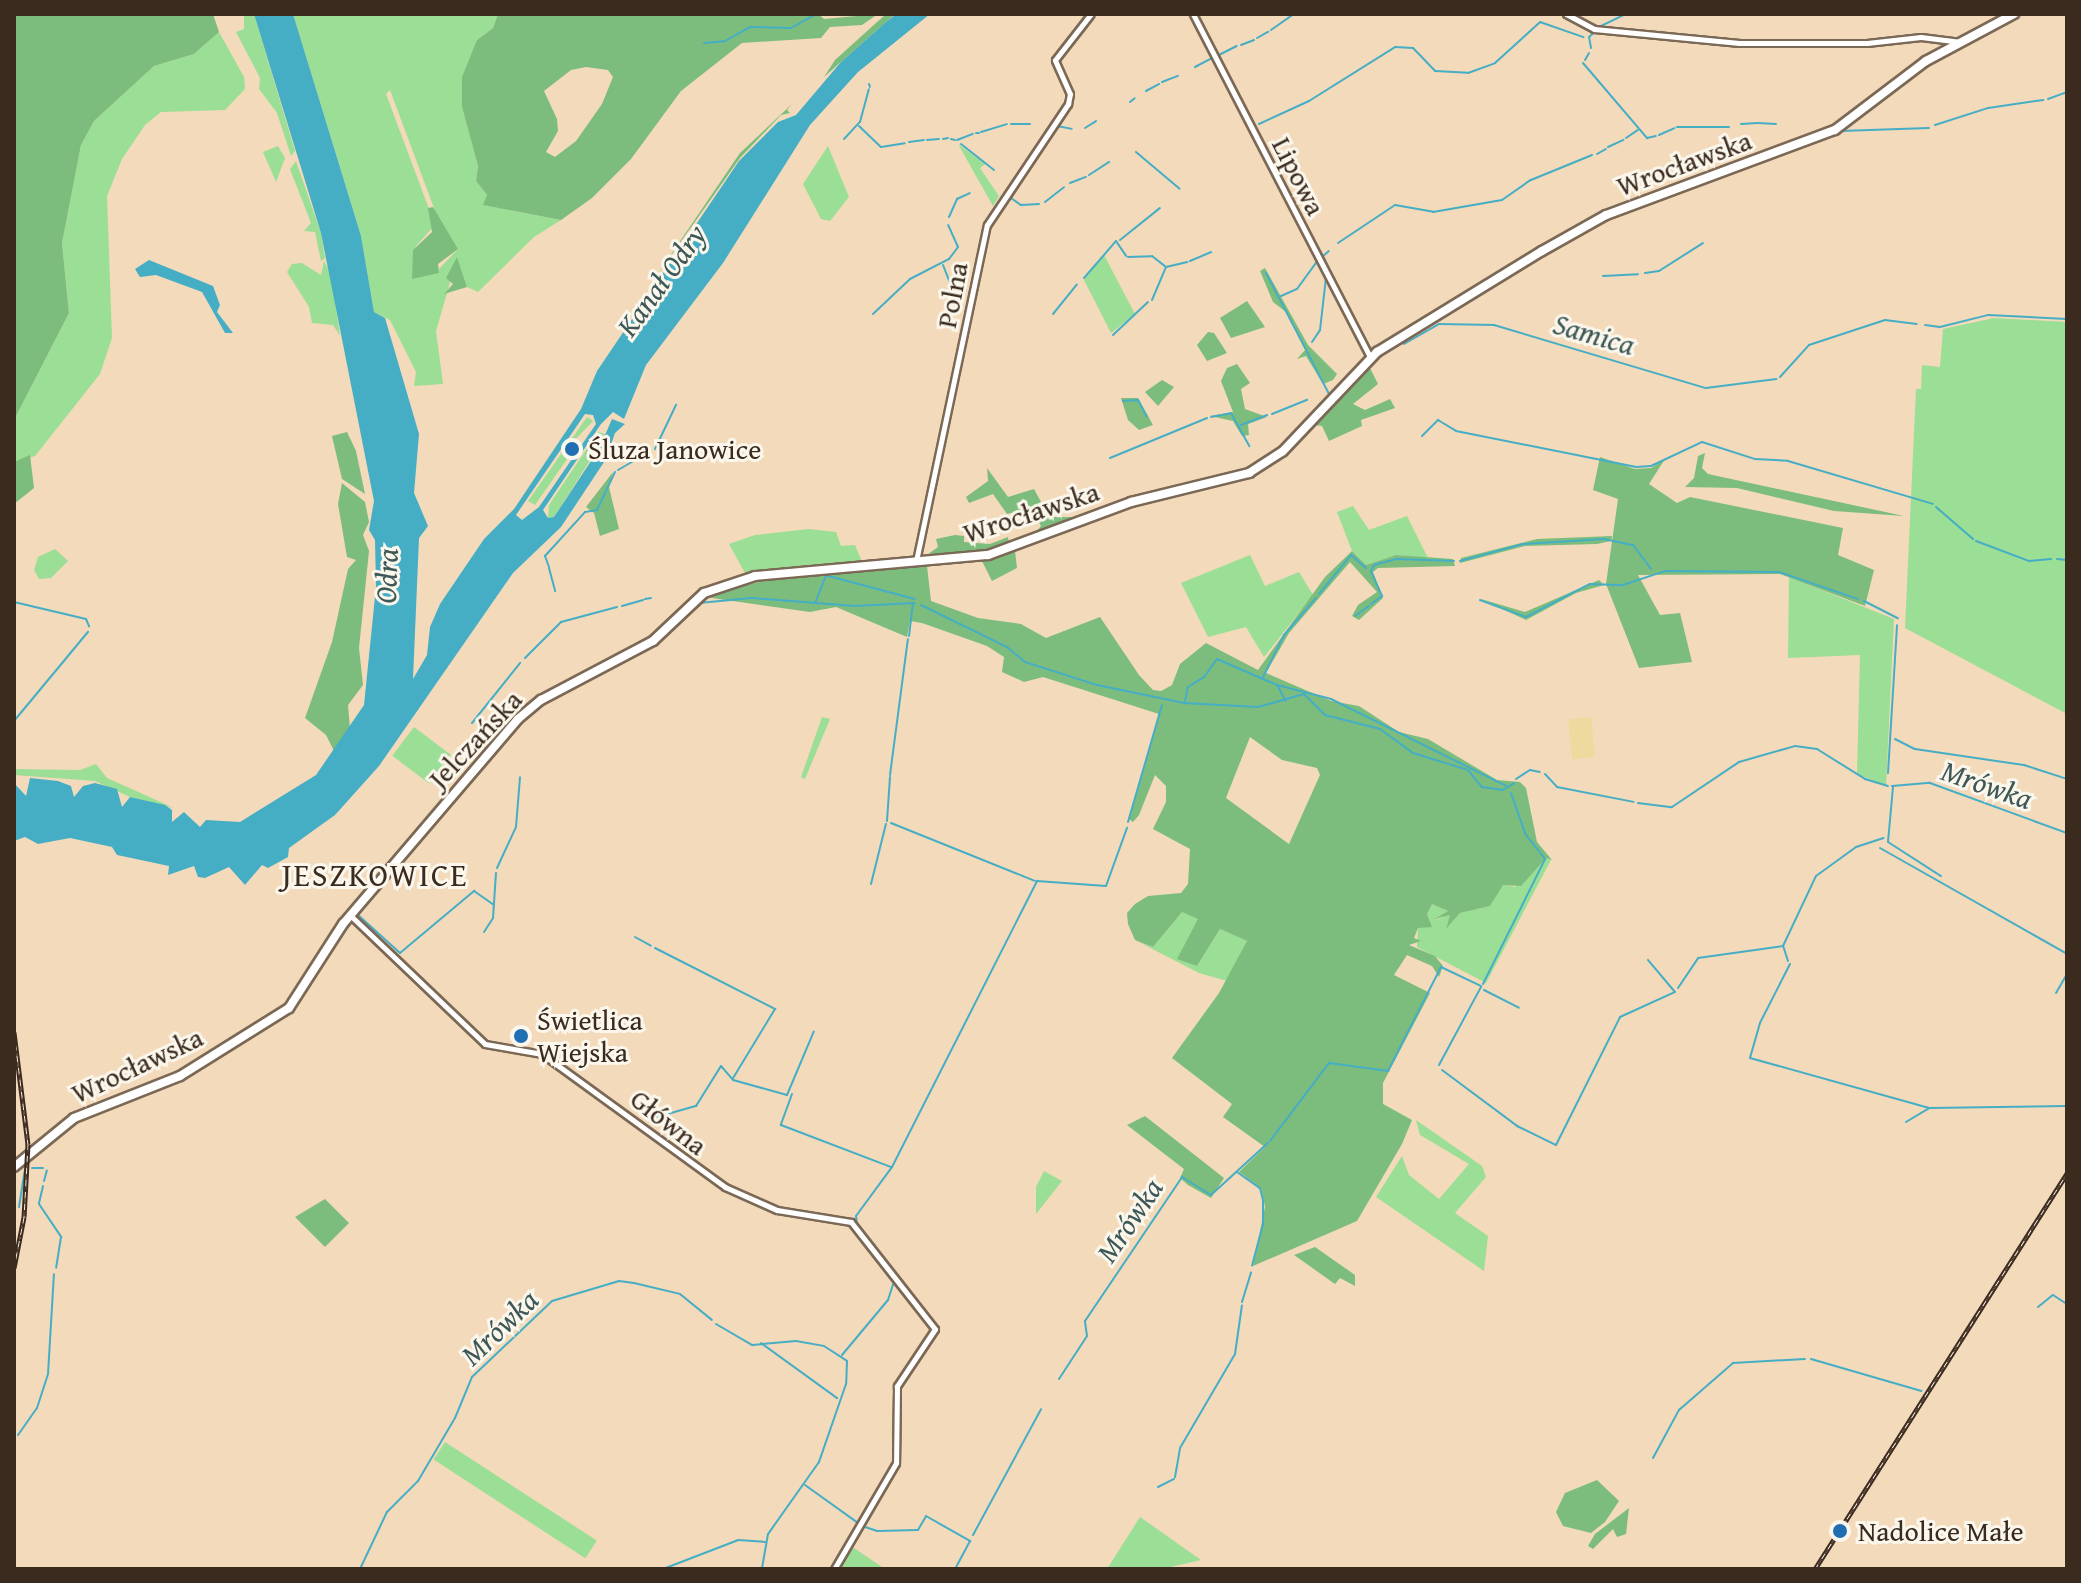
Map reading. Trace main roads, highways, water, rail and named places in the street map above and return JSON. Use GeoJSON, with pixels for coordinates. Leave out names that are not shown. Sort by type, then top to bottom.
{"type":"FeatureCollection","features":[{"type":"Feature","properties":{"kind":"main road","name":"Wrocławska"},"geometry":{"type":"LineString","coordinates":[[716,586],[755,576],[988,555],[1131,502],[1239,477],[1283,451],[1370,357],[1597,219],[1835,130],[1888,86],[1949,48],[2014,14]]}},
{"type":"Feature","properties":{"kind":"main road","name":"Jelczańska"},"geometry":{"type":"LineString","coordinates":[[314,974],[350,915],[529,708],[653,641],[716,586]]}},
{"type":"Feature","properties":{"kind":"main road","name":"Wrocławska"},"geometry":{"type":"LineString","coordinates":[[14,1167],[74,1118],[180,1076],[279,1016],[314,974]]}},
{"type":"Feature","properties":{"kind":"water"},"geometry":{"type":"Polygon","coordinates":[[[254,14],[293,14],[361,236],[374,312],[385,318],[419,434],[414,493],[428,526],[419,538],[413,679],[427,655],[430,627],[440,604],[484,539],[514,509],[581,409],[597,371],[739,161],[778,122],[796,115],[841,62],[896,14],[930,14],[858,72],[810,125],[723,263],[646,365],[624,419],[613,412],[601,424],[543,510],[548,518],[554,517],[599,449],[612,419],[625,424],[615,433],[606,459],[561,527],[513,573],[379,766],[335,815],[289,848],[288,857],[268,868],[262,865],[245,885],[229,867],[205,878],[198,877],[194,866],[168,875],[169,866],[117,855],[112,847],[70,838],[38,844],[25,837],[14,841],[14,783],[26,796],[30,778],[58,781],[71,786],[74,797],[83,786],[95,783],[117,789],[122,807],[130,797],[165,805],[172,810],[172,822],[184,812],[200,827],[206,820],[240,822],[316,775],[364,705],[376,587],[375,540],[369,530],[374,501],[321,233],[254,14]],[[585,414],[516,515],[522,520],[539,507],[596,424],[593,415],[585,414]]]}},
{"type":"Feature","properties":{"kind":"water"},"geometry":{"type":"Polygon","coordinates":[[[149,260],[213,286],[220,305],[217,312],[233,333],[225,333],[202,292],[156,275],[140,277],[135,269],[149,260]]]}},
{"type":"Feature","properties":{"kind":"waterway"},"geometry":{"type":"LineString","coordinates":[[704,43],[725,41],[750,27],[791,28],[816,14]]}},
{"type":"Feature","properties":{"kind":"waterway"},"geometry":{"type":"LineString","coordinates":[[1271,30],[1294,14]]}},
{"type":"Feature","properties":{"kind":"waterway"},"geometry":{"type":"LineString","coordinates":[[1599,27],[1626,14]]}},
{"type":"Feature","properties":{"kind":"waterway"},"geometry":{"type":"LineString","coordinates":[[1259,124],[1309,101],[1395,47],[1413,48],[1435,71],[1468,73],[1495,63],[1540,22],[1583,37]]}},
{"type":"Feature","properties":{"kind":"waterway"},"geometry":{"type":"LineString","coordinates":[[1257,38],[1268,32]]}},
{"type":"Feature","properties":{"kind":"waterway"},"geometry":{"type":"LineString","coordinates":[[1591,48],[1589,37],[1595,32]]}},
{"type":"Feature","properties":{"kind":"waterway"},"geometry":{"type":"LineString","coordinates":[[1241,45],[1254,40]]}},
{"type":"Feature","properties":{"kind":"waterway"},"geometry":{"type":"LineString","coordinates":[[1217,56],[1237,46]]}},
{"type":"Feature","properties":{"kind":"waterway"},"geometry":{"type":"LineString","coordinates":[[1585,60],[1589,53]]}},
{"type":"Feature","properties":{"kind":"waterway"},"geometry":{"type":"LineString","coordinates":[[1195,67],[1212,58]]}},
{"type":"Feature","properties":{"kind":"waterway"},"geometry":{"type":"LineString","coordinates":[[1583,63],[1647,138],[1656,136]]}},
{"type":"Feature","properties":{"kind":"waterway"},"geometry":{"type":"LineString","coordinates":[[1162,82],[1178,76]]}},
{"type":"Feature","properties":{"kind":"waterway"},"geometry":{"type":"LineString","coordinates":[[1146,91],[1159,84]]}},
{"type":"Feature","properties":{"kind":"waterway"},"geometry":{"type":"LineString","coordinates":[[844,139],[860,122],[869,89]]}},
{"type":"Feature","properties":{"kind":"waterway"},"geometry":{"type":"LineString","coordinates":[[2048,99],[2067,92]]}},
{"type":"Feature","properties":{"kind":"waterway"},"geometry":{"type":"LineString","coordinates":[[1130,102],[1135,98]]}},
{"type":"Feature","properties":{"kind":"waterway"},"geometry":{"type":"LineString","coordinates":[[1935,125],[1988,108],[2043,100]]}},
{"type":"Feature","properties":{"kind":"waterway"},"geometry":{"type":"LineString","coordinates":[[1085,128],[1096,121]]}},
{"type":"Feature","properties":{"kind":"waterway"},"geometry":{"type":"LineString","coordinates":[[1741,124],[1757,123]]}},
{"type":"Feature","properties":{"kind":"waterway"},"geometry":{"type":"LineString","coordinates":[[1758,123],[1776,124]]}},
{"type":"Feature","properties":{"kind":"waterway"},"geometry":{"type":"LineString","coordinates":[[981,132],[1007,124]]}},
{"type":"Feature","properties":{"kind":"waterway"},"geometry":{"type":"LineString","coordinates":[[1011,124],[1030,124]]}},
{"type":"Feature","properties":{"kind":"waterway"},"geometry":{"type":"LineString","coordinates":[[859,126],[881,147],[905,143]]}},
{"type":"Feature","properties":{"kind":"waterway"},"geometry":{"type":"LineString","coordinates":[[1057,126],[1072,129]]}},
{"type":"Feature","properties":{"kind":"waterway"},"geometry":{"type":"LineString","coordinates":[[1677,127],[1729,127]]}},
{"type":"Feature","properties":{"kind":"waterway"},"geometry":{"type":"LineString","coordinates":[[1659,135],[1675,128]]}},
{"type":"Feature","properties":{"kind":"waterway"},"geometry":{"type":"LineString","coordinates":[[1840,131],[1929,128]]}},
{"type":"Feature","properties":{"kind":"waterway"},"geometry":{"type":"LineString","coordinates":[[1626,138],[1638,130]]}},
{"type":"Feature","properties":{"kind":"waterway"},"geometry":{"type":"LineString","coordinates":[[957,140],[973,134]]}},
{"type":"Feature","properties":{"kind":"waterway"},"geometry":{"type":"LineString","coordinates":[[943,139],[948,138]]}},
{"type":"Feature","properties":{"kind":"waterway"},"geometry":{"type":"LineString","coordinates":[[927,140],[939,139]]}},
{"type":"Feature","properties":{"kind":"waterway"},"geometry":{"type":"LineString","coordinates":[[951,139],[955,140]]}},
{"type":"Feature","properties":{"kind":"waterway"},"geometry":{"type":"LineString","coordinates":[[909,142],[924,140]]}},
{"type":"Feature","properties":{"kind":"waterway"},"geometry":{"type":"LineString","coordinates":[[1608,147],[1623,140]]}},
{"type":"Feature","properties":{"kind":"waterway"},"geometry":{"type":"LineString","coordinates":[[961,144],[994,170]]}},
{"type":"Feature","properties":{"kind":"waterway"},"geometry":{"type":"LineString","coordinates":[[1597,154],[1606,149]]}},
{"type":"Feature","properties":{"kind":"waterway"},"geometry":{"type":"LineString","coordinates":[[1136,152],[1180,189]]}},
{"type":"Feature","properties":{"kind":"waterway"},"geometry":{"type":"LineString","coordinates":[[1338,243],[1395,205],[1433,212],[1502,200],[1531,180],[1592,155]]}},
{"type":"Feature","properties":{"kind":"waterway"},"geometry":{"type":"LineString","coordinates":[[1089,175],[1109,162]]}},
{"type":"Feature","properties":{"kind":"waterway"},"geometry":{"type":"LineString","coordinates":[[1070,183],[1086,177]]}},
{"type":"Feature","properties":{"kind":"waterway"},"geometry":{"type":"LineString","coordinates":[[1045,202],[1064,187]]}},
{"type":"Feature","properties":{"kind":"waterway"},"geometry":{"type":"LineString","coordinates":[[949,217],[957,199],[970,193]]}},
{"type":"Feature","properties":{"kind":"waterway"},"geometry":{"type":"LineString","coordinates":[[1008,196],[1021,205],[1039,204]]}},
{"type":"Feature","properties":{"kind":"waterway"},"geometry":{"type":"LineString","coordinates":[[1120,240],[1160,208]]}},
{"type":"Feature","properties":{"kind":"waterway"},"geometry":{"type":"LineString","coordinates":[[873,314],[910,279],[949,259],[958,247],[948,225]]}},
{"type":"Feature","properties":{"kind":"waterway"},"geometry":{"type":"LineString","coordinates":[[1084,278],[1116,241],[1126,256]]}},
{"type":"Feature","properties":{"kind":"waterway"},"geometry":{"type":"LineString","coordinates":[[1645,273],[1659,271],[1703,243]]}},
{"type":"Feature","properties":{"kind":"waterway"},"geometry":{"type":"LineString","coordinates":[[1322,257],[1329,251]]}},
{"type":"Feature","properties":{"kind":"waterway"},"geometry":{"type":"LineString","coordinates":[[1190,261],[1211,252]]}},
{"type":"Feature","properties":{"kind":"waterway"},"geometry":{"type":"LineString","coordinates":[[1128,257],[1152,256],[1165,266]]}},
{"type":"Feature","properties":{"kind":"waterway"},"geometry":{"type":"LineString","coordinates":[[1281,296],[1297,289],[1318,260]]}},
{"type":"Feature","properties":{"kind":"waterway"},"geometry":{"type":"LineString","coordinates":[[1152,300],[1166,267],[1187,262]]}},
{"type":"Feature","properties":{"kind":"waterway"},"geometry":{"type":"LineString","coordinates":[[943,265],[958,303]]}},
{"type":"Feature","properties":{"kind":"waterway"},"geometry":{"type":"LineString","coordinates":[[1266,273],[1330,396]]}},
{"type":"Feature","properties":{"kind":"waterway"},"geometry":{"type":"LineString","coordinates":[[1603,276],[1638,274]]}},
{"type":"Feature","properties":{"kind":"waterway"},"geometry":{"type":"LineString","coordinates":[[1312,342],[1320,330],[1326,277]]}},
{"type":"Feature","properties":{"kind":"waterway"},"geometry":{"type":"LineString","coordinates":[[1053,314],[1077,284]]}},
{"type":"Feature","properties":{"kind":"waterway"},"geometry":{"type":"LineString","coordinates":[[1113,335],[1148,302]]}},
{"type":"Feature","properties":{"kind":"waterway","name":"Samica"},"geometry":{"type":"LineString","coordinates":[[1925,325],[1940,327],[1988,315],[2067,319]]}},
{"type":"Feature","properties":{"kind":"waterway","name":"Samica"},"geometry":{"type":"LineString","coordinates":[[1780,377],[1809,345],[1885,320],[1917,324]]}},
{"type":"Feature","properties":{"kind":"waterway","name":"Samica"},"geometry":{"type":"LineString","coordinates":[[1404,344],[1439,324],[1494,325],[1706,388],[1776,379]]}},
{"type":"Feature","properties":{"kind":"waterway"},"geometry":{"type":"LineString","coordinates":[[1123,401],[1138,400],[1147,417]]}},
{"type":"Feature","properties":{"kind":"waterway"},"geometry":{"type":"LineString","coordinates":[[1272,414],[1307,400]]}},
{"type":"Feature","properties":{"kind":"waterway"},"geometry":{"type":"LineString","coordinates":[[655,449],[676,405]]}},
{"type":"Feature","properties":{"kind":"waterway"},"geometry":{"type":"LineString","coordinates":[[1211,417],[1231,413],[1249,446]]}},
{"type":"Feature","properties":{"kind":"waterway"},"geometry":{"type":"LineString","coordinates":[[1241,425],[1267,415]]}},
{"type":"Feature","properties":{"kind":"waterway"},"geometry":{"type":"LineString","coordinates":[[1110,458],[1207,418]]}},
{"type":"Feature","properties":{"kind":"waterway"},"geometry":{"type":"LineString","coordinates":[[1422,436],[1438,420],[1456,431],[1636,467],[1651,466],[1702,442],[1755,459],[1788,461],[1933,504]]}},
{"type":"Feature","properties":{"kind":"waterway"},"geometry":{"type":"LineString","coordinates":[[618,470],[649,452]]}},
{"type":"Feature","properties":{"kind":"waterway"},"geometry":{"type":"LineString","coordinates":[[549,567],[545,556],[585,512],[597,510],[615,472]]}},
{"type":"Feature","properties":{"kind":"waterway"},"geometry":{"type":"LineString","coordinates":[[1936,507],[1973,539]]}},
{"type":"Feature","properties":{"kind":"waterway"},"geometry":{"type":"LineString","coordinates":[[1460,561],[1523,544],[1604,539],[1633,545],[1651,569]]}},
{"type":"Feature","properties":{"kind":"waterway"},"geometry":{"type":"LineString","coordinates":[[1976,541],[2029,561],[2051,559]]}},
{"type":"Feature","properties":{"kind":"waterway"},"geometry":{"type":"LineString","coordinates":[[1319,594],[1351,555],[1366,568]]}},
{"type":"Feature","properties":{"kind":"waterway"},"geometry":{"type":"LineString","coordinates":[[1371,604],[1382,596],[1371,571],[1374,565],[1396,559],[1454,561]]}},
{"type":"Feature","properties":{"kind":"waterway"},"geometry":{"type":"LineString","coordinates":[[2057,559],[2067,560]]}},
{"type":"Feature","properties":{"kind":"waterway"},"geometry":{"type":"LineString","coordinates":[[549,568],[555,591]]}},
{"type":"Feature","properties":{"kind":"waterway"},"geometry":{"type":"LineString","coordinates":[[1480,600],[1526,617],[1590,584],[1623,585],[1665,571],[1779,572],[1858,599]]}},
{"type":"Feature","properties":{"kind":"waterway"},"geometry":{"type":"LineString","coordinates":[[821,574],[915,599]]}},
{"type":"Feature","properties":{"kind":"waterway"},"geometry":{"type":"LineString","coordinates":[[815,603],[826,576]]}},
{"type":"Feature","properties":{"kind":"waterway"},"geometry":{"type":"LineString","coordinates":[[645,599],[651,598]]}},
{"type":"Feature","properties":{"kind":"waterway"},"geometry":{"type":"LineString","coordinates":[[699,603],[752,598],[855,606],[915,603]]}},
{"type":"Feature","properties":{"kind":"waterway"},"geometry":{"type":"LineString","coordinates":[[1262,679],[1284,635],[1316,598]]}},
{"type":"Feature","properties":{"kind":"waterway"},"geometry":{"type":"LineString","coordinates":[[622,606],[643,600]]}},
{"type":"Feature","properties":{"kind":"waterway"},"geometry":{"type":"LineString","coordinates":[[1864,601],[1898,618]]}},
{"type":"Feature","properties":{"kind":"waterway"},"geometry":{"type":"LineString","coordinates":[[14,602],[86,619],[89,626]]}},
{"type":"Feature","properties":{"kind":"waterway"},"geometry":{"type":"LineString","coordinates":[[909,636],[913,604]]}},
{"type":"Feature","properties":{"kind":"waterway"},"geometry":{"type":"LineString","coordinates":[[921,605],[1007,647],[1025,662],[1097,685],[1184,703],[1258,707],[1304,694],[1325,715],[1380,729],[1413,753],[1468,770],[1482,787],[1503,790],[1514,783]]}},
{"type":"Feature","properties":{"kind":"waterway"},"geometry":{"type":"LineString","coordinates":[[1355,616],[1369,606]]}},
{"type":"Feature","properties":{"kind":"waterway"},"geometry":{"type":"LineString","coordinates":[[525,658],[561,622],[617,607]]}},
{"type":"Feature","properties":{"kind":"waterway"},"geometry":{"type":"LineString","coordinates":[[655,644],[680,621]]}},
{"type":"Feature","properties":{"kind":"waterway"},"geometry":{"type":"LineString","coordinates":[[1888,773],[1897,625]]}},
{"type":"Feature","properties":{"kind":"waterway"},"geometry":{"type":"LineString","coordinates":[[14,721],[88,632]]}},
{"type":"Feature","properties":{"kind":"waterway"},"geometry":{"type":"LineString","coordinates":[[890,775],[908,639]]}},
{"type":"Feature","properties":{"kind":"waterway"},"geometry":{"type":"LineString","coordinates":[[1185,701],[1188,687],[1204,677],[1217,659],[1277,685],[1286,701]]}},
{"type":"Feature","properties":{"kind":"waterway"},"geometry":{"type":"LineString","coordinates":[[472,723],[520,663]]}},
{"type":"Feature","properties":{"kind":"waterway"},"geometry":{"type":"LineString","coordinates":[[1277,685],[1331,699],[1506,786]]}},
{"type":"Feature","properties":{"kind":"waterway"},"geometry":{"type":"LineString","coordinates":[[1128,822],[1162,705]]}},
{"type":"Feature","properties":{"kind":"waterway"},"geometry":{"type":"LineString","coordinates":[[506,740],[517,728]]}},
{"type":"Feature","properties":{"kind":"waterway"},"geometry":{"type":"LineString","coordinates":[[1895,739],[1915,749],[2024,765],[2067,779]]}},
{"type":"Feature","properties":{"kind":"waterway","name":"Mrówka"},"geometry":{"type":"LineString","coordinates":[[1638,803],[1672,807],[1739,762],[1795,746],[1817,749],[1865,779],[1888,786]]}},
{"type":"Feature","properties":{"kind":"waterway","name":"Mrówka"},"geometry":{"type":"LineString","coordinates":[[1516,779],[1530,770],[1540,772]]}},
{"type":"Feature","properties":{"kind":"waterway","name":"Mrówka"},"geometry":{"type":"LineString","coordinates":[[1545,774],[1557,787],[1634,802]]}},
{"type":"Feature","properties":{"kind":"waterway"},"geometry":{"type":"LineString","coordinates":[[497,868],[516,827],[520,777]]}},
{"type":"Feature","properties":{"kind":"waterway"},"geometry":{"type":"LineString","coordinates":[[887,821],[890,777]]}},
{"type":"Feature","properties":{"kind":"waterway","name":"Mrówka"},"geometry":{"type":"LineString","coordinates":[[1892,786],[1930,783],[2067,833]]}},
{"type":"Feature","properties":{"kind":"waterway"},"geometry":{"type":"LineString","coordinates":[[1893,787],[1888,842],[1941,876]]}},
{"type":"Feature","properties":{"kind":"waterway","name":"Mrówka"},"geometry":{"type":"LineString","coordinates":[[1483,984],[1545,859],[1525,833],[1511,793]]}},
{"type":"Feature","properties":{"kind":"waterway"},"geometry":{"type":"LineString","coordinates":[[891,823],[1035,881]]}},
{"type":"Feature","properties":{"kind":"waterway"},"geometry":{"type":"LineString","coordinates":[[871,884],[886,824]]}},
{"type":"Feature","properties":{"kind":"waterway"},"geometry":{"type":"LineString","coordinates":[[857,1223],[856,1216],[892,1167],[1037,881],[1106,886],[1127,828]]}},
{"type":"Feature","properties":{"kind":"waterway"},"geometry":{"type":"LineString","coordinates":[[1788,961],[1783,946],[1816,876],[1856,847],[1884,838]]}},
{"type":"Feature","properties":{"kind":"waterway"},"geometry":{"type":"LineString","coordinates":[[1880,848],[2067,954]]}},
{"type":"Feature","properties":{"kind":"waterway"},"geometry":{"type":"LineString","coordinates":[[484,932],[493,918],[496,873]]}},
{"type":"Feature","properties":{"kind":"waterway"},"geometry":{"type":"LineString","coordinates":[[357,914],[400,953],[474,891],[494,905]]}},
{"type":"Feature","properties":{"kind":"waterway"},"geometry":{"type":"LineString","coordinates":[[635,937],[651,946]]}},
{"type":"Feature","properties":{"kind":"waterway"},"geometry":{"type":"LineString","coordinates":[[1678,988],[1698,958],[1783,946]]}},
{"type":"Feature","properties":{"kind":"waterway"},"geometry":{"type":"LineString","coordinates":[[655,948],[775,1009],[733,1078]]}},
{"type":"Feature","properties":{"kind":"waterway"},"geometry":{"type":"LineString","coordinates":[[1442,1070],[1517,1126],[1556,1145],[1620,1017],[1675,992],[1648,960]]}},
{"type":"Feature","properties":{"kind":"waterway"},"geometry":{"type":"LineString","coordinates":[[1790,964],[1760,1023],[1750,1058],[1929,1108],[2067,1106]]}},
{"type":"Feature","properties":{"kind":"waterway","name":"Mrówka"},"geometry":{"type":"LineString","coordinates":[[1270,1141],[1329,1063],[1388,1071],[1441,967],[1481,986]]}},
{"type":"Feature","properties":{"kind":"waterway"},"geometry":{"type":"LineString","coordinates":[[2056,993],[2067,974]]}},
{"type":"Feature","properties":{"kind":"waterway"},"geometry":{"type":"LineString","coordinates":[[1439,1065],[1481,987]]}},
{"type":"Feature","properties":{"kind":"waterway"},"geometry":{"type":"LineString","coordinates":[[1484,990],[1519,1008]]}},
{"type":"Feature","properties":{"kind":"waterway"},"geometry":{"type":"LineString","coordinates":[[657,1117],[696,1106],[721,1066],[733,1080],[787,1095],[814,1031]]}},
{"type":"Feature","properties":{"kind":"waterway"},"geometry":{"type":"LineString","coordinates":[[792,1094],[781,1125],[891,1167]]}},
{"type":"Feature","properties":{"kind":"waterway"},"geometry":{"type":"LineString","coordinates":[[1906,1122],[1929,1108]]}},
{"type":"Feature","properties":{"kind":"waterway","name":"Mrówka"},"geometry":{"type":"LineString","coordinates":[[1059,1379],[1087,1336],[1085,1321],[1182,1177],[1211,1195],[1268,1143]]}},
{"type":"Feature","properties":{"kind":"waterway"},"geometry":{"type":"LineString","coordinates":[[32,1168],[43,1168]]}},
{"type":"Feature","properties":{"kind":"waterway"},"geometry":{"type":"LineString","coordinates":[[19,1207],[25,1169]]}},
{"type":"Feature","properties":{"kind":"waterway"},"geometry":{"type":"LineString","coordinates":[[44,1181],[47,1170]]}},
{"type":"Feature","properties":{"kind":"waterway"},"geometry":{"type":"LineString","coordinates":[[1237,1172],[1260,1188],[1263,1200],[1263,1224],[1252,1266]]}},
{"type":"Feature","properties":{"kind":"waterway"},"geometry":{"type":"LineString","coordinates":[[43,1186],[39,1204],[61,1237],[56,1268]]}},
{"type":"Feature","properties":{"kind":"waterway"},"geometry":{"type":"LineString","coordinates":[[842,1355],[888,1300],[894,1282],[860,1238]]}},
{"type":"Feature","properties":{"kind":"waterway"},"geometry":{"type":"LineString","coordinates":[[1242,1302],[1251,1272]]}},
{"type":"Feature","properties":{"kind":"waterway"},"geometry":{"type":"LineString","coordinates":[[18,1435],[37,1408],[48,1374],[54,1274]]}},
{"type":"Feature","properties":{"kind":"waterway","name":"Mrówka"},"geometry":{"type":"LineString","coordinates":[[360,1569],[387,1512],[418,1481],[455,1418],[472,1377],[552,1301],[619,1281],[680,1294],[712,1320]]}},
{"type":"Feature","properties":{"kind":"waterway"},"geometry":{"type":"LineString","coordinates":[[2038,1307],[2053,1295],[2067,1304]]}},
{"type":"Feature","properties":{"kind":"waterway"},"geometry":{"type":"LineString","coordinates":[[1175,1477],[1180,1448],[1235,1354],[1242,1305]]}},
{"type":"Feature","properties":{"kind":"waterway","name":"Mrówka"},"geometry":{"type":"LineString","coordinates":[[716,1324],[752,1345],[796,1341],[824,1346],[847,1361],[846,1384],[819,1462],[768,1534],[762,1569]]}},
{"type":"Feature","properties":{"kind":"waterway"},"geometry":{"type":"LineString","coordinates":[[761,1343],[837,1398]]}},
{"type":"Feature","properties":{"kind":"waterway"},"geometry":{"type":"LineString","coordinates":[[1653,1458],[1679,1410],[1733,1363],[1805,1359]]}},
{"type":"Feature","properties":{"kind":"waterway"},"geometry":{"type":"LineString","coordinates":[[1811,1359],[1921,1391]]}},
{"type":"Feature","properties":{"kind":"waterway","name":"Mrówka"},"geometry":{"type":"LineString","coordinates":[[973,1535],[1041,1409]]}},
{"type":"Feature","properties":{"kind":"waterway"},"geometry":{"type":"LineString","coordinates":[[1158,1487],[1174,1479]]}},
{"type":"Feature","properties":{"kind":"waterway","name":"Mrówka"},"geometry":{"type":"LineString","coordinates":[[805,1485],[858,1523]]}},
{"type":"Feature","properties":{"kind":"waterway","name":"Mrówka"},"geometry":{"type":"LineString","coordinates":[[865,1527],[877,1531],[918,1530],[926,1516],[970,1541],[955,1569]]}},
{"type":"Feature","properties":{"kind":"waterway"},"geometry":{"type":"LineString","coordinates":[[663,1569],[738,1540],[765,1542]]}},
{"type":"Feature","properties":{"kind":"railway"},"geometry":{"type":"LineString","coordinates":[[14,1032],[28,1144],[24,1217],[14,1268]]}},
{"type":"Feature","properties":{"kind":"railway"},"geometry":{"type":"LineString","coordinates":[[1815,1569],[2067,1174]]}},
{"type":"Feature","properties":{"kind":"place","name":"Śluza Janowice"},"geometry":{"type":"Point","coordinates":[572,449]}},
{"type":"Feature","properties":{"kind":"place","name":"Świetlica Wiejska"},"geometry":{"type":"Point","coordinates":[521,1036]}},
{"type":"Feature","properties":{"kind":"place","name":"Nadolice Małe"},"geometry":{"type":"Point","coordinates":[1840,1531]}},
{"type":"Feature","properties":{"kind":"district","name":"JESZKOWICE"},"geometry":{"type":"Point","coordinates":[375,875]}},
{"type":"Feature","properties":{"kind":"water label","name":"Kanał Odry"},"geometry":{"type":"Point","coordinates":[661,280]}},
{"type":"Feature","properties":{"kind":"water label","name":"Odra"},"geometry":{"type":"Point","coordinates":[386,576]}}]}
